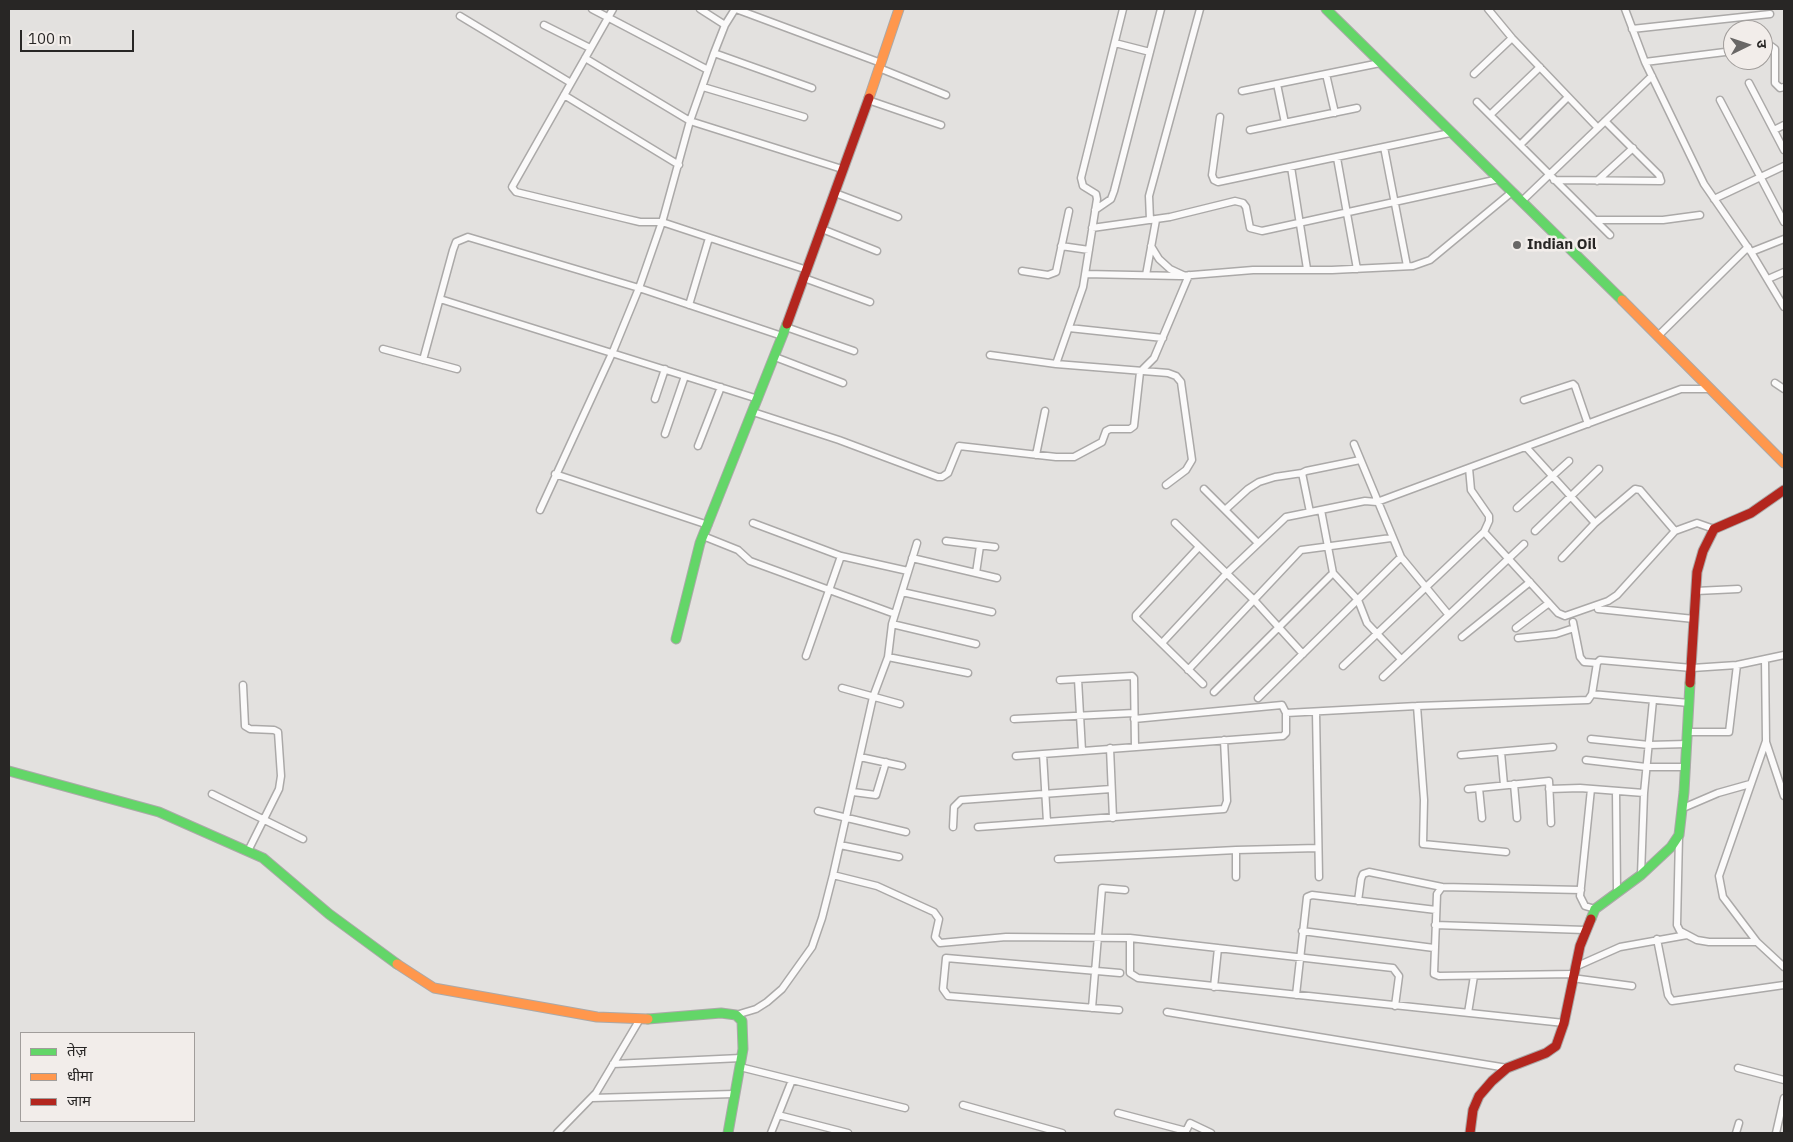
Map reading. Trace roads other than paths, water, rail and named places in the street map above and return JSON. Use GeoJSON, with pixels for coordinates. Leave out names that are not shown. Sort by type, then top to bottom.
{"type":"FeatureCollection","features":[{"type":"Feature","properties":{"kind":"street"},"geometry":{"type":"LineString","coordinates":[[592,9],[708,70]]}},
{"type":"Feature","properties":{"kind":"street"},"geometry":{"type":"LineString","coordinates":[[613,9],[512,187],[516,192],[640,222],[662,222],[805,274],[870,302]]}},
{"type":"Feature","properties":{"kind":"street"},"geometry":{"type":"LineString","coordinates":[[700,9],[725,25]]}},
{"type":"Feature","properties":{"kind":"street"},"geometry":{"type":"LineString","coordinates":[[540,510],[639,288],[662,222],[690,121],[725,25],[735,9],[880,66],[946,95]]}},
{"type":"Feature","properties":{"kind":"street"},"geometry":{"type":"LineString","coordinates":[[1056,364],[1080,300],[1085,274],[1096,194],[1083,186],[1081,178],[1124,9]]}},
{"type":"Feature","properties":{"kind":"street"},"geometry":{"type":"LineString","coordinates":[[1095,210],[1111,198],[1114,191],[1161,9]]}},
{"type":"Feature","properties":{"kind":"street"},"geometry":{"type":"LineString","coordinates":[[1146,276],[1153,220],[1149,196],[1200,9]]}},
{"type":"Feature","properties":{"kind":"street"},"geometry":{"type":"LineString","coordinates":[[1326,9],[1658,336],[1784,464]]}},
{"type":"Feature","properties":{"kind":"street"},"geometry":{"type":"LineString","coordinates":[[1488,9],[1512,38],[1598,128]]}},
{"type":"Feature","properties":{"kind":"street"},"geometry":{"type":"LineString","coordinates":[[1624,9],[1645,62],[1694,165],[1714,199],[1750,249],[1783,303]]}},
{"type":"Feature","properties":{"kind":"street"},"geometry":{"type":"LineString","coordinates":[[676,639],[703,536],[775,357],[822,229],[880,66],[896,10]]}},
{"type":"Feature","properties":{"kind":"street"},"geometry":{"type":"LineString","coordinates":[[1632,29],[1770,14]]}},
{"type":"Feature","properties":{"kind":"street"},"geometry":{"type":"LineString","coordinates":[[460,16],[571,83]]}},
{"type":"Feature","properties":{"kind":"street"},"geometry":{"type":"LineString","coordinates":[[544,25],[590,48]]}},
{"type":"Feature","properties":{"kind":"street"},"geometry":{"type":"LineString","coordinates":[[1474,74],[1512,38]]}},
{"type":"Feature","properties":{"kind":"street"},"geometry":{"type":"LineString","coordinates":[[1115,43],[1150,52]]}},
{"type":"Feature","properties":{"kind":"street"},"geometry":{"type":"LineString","coordinates":[[1773,48],[1775,49],[1775,83],[1780,88],[1784,87]]}},
{"type":"Feature","properties":{"kind":"street"},"geometry":{"type":"LineString","coordinates":[[1645,62],[1723,52]]}},
{"type":"Feature","properties":{"kind":"street"},"geometry":{"type":"LineString","coordinates":[[714,53],[812,88]]}},
{"type":"Feature","properties":{"kind":"street"},"geometry":{"type":"LineString","coordinates":[[584,58],[690,121],[842,169]]}},
{"type":"Feature","properties":{"kind":"street"},"geometry":{"type":"LineString","coordinates":[[1242,91],[1380,63]]}},
{"type":"Feature","properties":{"kind":"street"},"geometry":{"type":"LineString","coordinates":[[1490,115],[1540,68]]}},
{"type":"Feature","properties":{"kind":"street"},"geometry":{"type":"LineString","coordinates":[[1326,74],[1335,113]]}},
{"type":"Feature","properties":{"kind":"street"},"geometry":{"type":"LineString","coordinates":[[1522,201],[1551,177],[1652,76]]}},
{"type":"Feature","properties":{"kind":"street"},"geometry":{"type":"LineString","coordinates":[[1749,83],[1784,150]]}},
{"type":"Feature","properties":{"kind":"street"},"geometry":{"type":"LineString","coordinates":[[1278,84],[1285,123]]}},
{"type":"Feature","properties":{"kind":"street"},"geometry":{"type":"LineString","coordinates":[[703,88],[804,116]]}},
{"type":"Feature","properties":{"kind":"street"},"geometry":{"type":"LineString","coordinates":[[564,96],[678,165]]}},
{"type":"Feature","properties":{"kind":"street"},"geometry":{"type":"LineString","coordinates":[[1520,145],[1568,97]]}},
{"type":"Feature","properties":{"kind":"street"},"geometry":{"type":"LineString","coordinates":[[868,100],[941,125]]}},
{"type":"Feature","properties":{"kind":"street"},"geometry":{"type":"LineString","coordinates":[[1720,100],[1762,176],[1784,222]]}},
{"type":"Feature","properties":{"kind":"street"},"geometry":{"type":"LineString","coordinates":[[1477,102],[1610,235]]}},
{"type":"Feature","properties":{"kind":"street"},"geometry":{"type":"LineString","coordinates":[[1250,130],[1357,108]]}},
{"type":"Feature","properties":{"kind":"street"},"geometry":{"type":"LineString","coordinates":[[1220,117],[1213,164],[1214,180],[1224,182],[1450,133]]}},
{"type":"Feature","properties":{"kind":"street"},"geometry":{"type":"LineString","coordinates":[[1551,177],[1597,181],[1661,181],[1659,175],[1605,121]]}},
{"type":"Feature","properties":{"kind":"street"},"geometry":{"type":"LineString","coordinates":[[1774,130],[1784,125]]}},
{"type":"Feature","properties":{"kind":"street"},"geometry":{"type":"LineString","coordinates":[[1384,148],[1408,266]]}},
{"type":"Feature","properties":{"kind":"street"},"geometry":{"type":"LineString","coordinates":[[1597,181],[1633,148]]}},
{"type":"Feature","properties":{"kind":"street"},"geometry":{"type":"LineString","coordinates":[[1337,158],[1357,269]]}},
{"type":"Feature","properties":{"kind":"street"},"geometry":{"type":"LineString","coordinates":[[1714,199],[1784,166]]}},
{"type":"Feature","properties":{"kind":"street"},"geometry":{"type":"LineString","coordinates":[[1291,167],[1307,269]]}},
{"type":"Feature","properties":{"kind":"street"},"geometry":{"type":"LineString","coordinates":[[1092,228],[1153,220],[1235,201],[1243,202],[1246,207],[1248,224],[1255,231],[1395,203],[1499,179]]}},
{"type":"Feature","properties":{"kind":"street"},"geometry":{"type":"LineString","coordinates":[[1085,274],[1186,275],[1253,270],[1357,269],[1422,264],[1430,260],[1512,192]]}},
{"type":"Feature","properties":{"kind":"street"},"geometry":{"type":"LineString","coordinates":[[834,193],[898,218]]}},
{"type":"Feature","properties":{"kind":"street"},"geometry":{"type":"LineString","coordinates":[[1022,271],[1053,274],[1056,272],[1069,211]]}},
{"type":"Feature","properties":{"kind":"street"},"geometry":{"type":"LineString","coordinates":[[1595,220],[1663,220],[1700,215]]}},
{"type":"Feature","properties":{"kind":"street"},"geometry":{"type":"LineString","coordinates":[[822,229],[877,251]]}},
{"type":"Feature","properties":{"kind":"street"},"geometry":{"type":"LineString","coordinates":[[423,360],[456,242],[468,237],[639,288],[782,336]]}},
{"type":"Feature","properties":{"kind":"street"},"geometry":{"type":"LineString","coordinates":[[690,305],[709,238]]}},
{"type":"Feature","properties":{"kind":"street"},"geometry":{"type":"LineString","coordinates":[[1658,336],[1750,249],[1784,239]]}},
{"type":"Feature","properties":{"kind":"street"},"geometry":{"type":"LineString","coordinates":[[1061,246],[1088,250]]}},
{"type":"Feature","properties":{"kind":"street"},"geometry":{"type":"LineString","coordinates":[[1151,246],[1159,258],[1170,268],[1186,275]]}},
{"type":"Feature","properties":{"kind":"street"},"geometry":{"type":"LineString","coordinates":[[1768,279],[1784,272]]}},
{"type":"Feature","properties":{"kind":"street"},"geometry":{"type":"LineString","coordinates":[[753,412],[839,440],[938,477],[948,473],[959,446],[1036,455],[1074,457],[1102,442],[1106,431],[1110,428],[1130,429],[1134,426],[1140,372],[1154,358],[1186,275]]}},
{"type":"Feature","properties":{"kind":"street"},"geometry":{"type":"LineString","coordinates":[[440,299],[758,399]]}},
{"type":"Feature","properties":{"kind":"street"},"geometry":{"type":"LineString","coordinates":[[786,327],[854,351]]}},
{"type":"Feature","properties":{"kind":"street"},"geometry":{"type":"LineString","coordinates":[[1069,328],[1162,338]]}},
{"type":"Feature","properties":{"kind":"street"},"geometry":{"type":"LineString","coordinates":[[383,349],[457,369]]}},
{"type":"Feature","properties":{"kind":"street"},"geometry":{"type":"LineString","coordinates":[[990,355],[1056,364],[1176,376],[1181,382],[1192,460],[1186,470],[1166,484]]}},
{"type":"Feature","properties":{"kind":"street"},"geometry":{"type":"LineString","coordinates":[[775,357],[843,382]]}},
{"type":"Feature","properties":{"kind":"street"},"geometry":{"type":"LineString","coordinates":[[655,399],[665,369]]}},
{"type":"Feature","properties":{"kind":"street"},"geometry":{"type":"LineString","coordinates":[[665,434],[685,376]]}},
{"type":"Feature","properties":{"kind":"street"},"geometry":{"type":"LineString","coordinates":[[1775,383],[1784,389]]}},
{"type":"Feature","properties":{"kind":"street"},"geometry":{"type":"LineString","coordinates":[[1524,400],[1572,384],[1575,386],[1588,424]]}},
{"type":"Feature","properties":{"kind":"street"},"geometry":{"type":"LineString","coordinates":[[698,446],[721,387]]}},
{"type":"Feature","properties":{"kind":"street"},"geometry":{"type":"LineString","coordinates":[[1162,643],[1227,574],[1286,517],[1364,501],[1376,502],[1681,390],[1712,390]]}},
{"type":"Feature","properties":{"kind":"street"},"geometry":{"type":"LineString","coordinates":[[1036,455],[1045,411]]}},
{"type":"Feature","properties":{"kind":"street"},"geometry":{"type":"LineString","coordinates":[[1354,444],[1376,502],[1401,557],[1448,614]]}},
{"type":"Feature","properties":{"kind":"street"},"geometry":{"type":"LineString","coordinates":[[1526,447],[1595,523]]}},
{"type":"Feature","properties":{"kind":"street"},"geometry":{"type":"LineString","coordinates":[[1225,510],[1248,488],[1259,482],[1302,473],[1306,470],[1360,460]]}},
{"type":"Feature","properties":{"kind":"street"},"geometry":{"type":"LineString","coordinates":[[1517,508],[1569,461]]}},
{"type":"Feature","properties":{"kind":"street"},"geometry":{"type":"LineString","coordinates":[[1343,666],[1484,532],[1489,521],[1488,516],[1470,490],[1469,468]]}},
{"type":"Feature","properties":{"kind":"street"},"geometry":{"type":"LineString","coordinates":[[1535,531],[1599,469]]}},
{"type":"Feature","properties":{"kind":"street"},"geometry":{"type":"LineString","coordinates":[[1302,473],[1310,512]]}},
{"type":"Feature","properties":{"kind":"street"},"geometry":{"type":"LineString","coordinates":[[556,474],[708,525]]}},
{"type":"Feature","properties":{"kind":"street"},"geometry":{"type":"LineString","coordinates":[[1204,489],[1258,543]]}},
{"type":"Feature","properties":{"kind":"street"},"geometry":{"type":"LineString","coordinates":[[1562,558],[1595,523],[1635,489],[1640,490],[1675,531]]}},
{"type":"Feature","properties":{"kind":"street"},"geometry":{"type":"LineString","coordinates":[[1757,942],[1709,942],[1680,931],[1677,925],[1679,835],[1686,767],[1696,591],[1699,565],[1706,541],[1714,530],[1751,513],[1784,490]]}},
{"type":"Feature","properties":{"kind":"street"},"geometry":{"type":"LineString","coordinates":[[1321,510],[1326,547],[1333,573],[1358,600],[1364,617],[1376,633],[1401,659]]}},
{"type":"Feature","properties":{"kind":"street"},"geometry":{"type":"LineString","coordinates":[[753,523],[841,556],[908,571]]}},
{"type":"Feature","properties":{"kind":"street"},"geometry":{"type":"LineString","coordinates":[[1484,532],[1558,613],[1565,616],[1617,595],[1675,531],[1697,523],[1714,530]]}},
{"type":"Feature","properties":{"kind":"street"},"geometry":{"type":"LineString","coordinates":[[1175,524],[1254,600],[1303,654]]}},
{"type":"Feature","properties":{"kind":"street"},"geometry":{"type":"LineString","coordinates":[[703,536],[738,550],[750,561],[895,614]]}},
{"type":"Feature","properties":{"kind":"street"},"geometry":{"type":"LineString","coordinates":[[1188,670],[1301,550],[1391,538]]}},
{"type":"Feature","properties":{"kind":"street"},"geometry":{"type":"LineString","coordinates":[[946,542],[995,547]]}},
{"type":"Feature","properties":{"kind":"street"},"geometry":{"type":"LineString","coordinates":[[9,770],[159,812],[263,858],[328,914],[412,975],[434,988],[597,1017],[640,1019],[721,1013],[736,1015],[756,1009],[782,989],[807,955],[822,918],[874,697],[888,657],[892,624],[917,543]]}},
{"type":"Feature","properties":{"kind":"street"},"geometry":{"type":"LineString","coordinates":[[1382,677],[1524,544]]}},
{"type":"Feature","properties":{"kind":"street"},"geometry":{"type":"LineString","coordinates":[[976,573],[980,546]]}},
{"type":"Feature","properties":{"kind":"street"},"geometry":{"type":"LineString","coordinates":[[1198,548],[1136,615],[1136,618],[1203,684]]}},
{"type":"Feature","properties":{"kind":"street"},"geometry":{"type":"LineString","coordinates":[[806,656],[841,556]]}},
{"type":"Feature","properties":{"kind":"street"},"geometry":{"type":"LineString","coordinates":[[1258,698],[1401,557]]}},
{"type":"Feature","properties":{"kind":"street"},"geometry":{"type":"LineString","coordinates":[[912,558],[996,578]]}},
{"type":"Feature","properties":{"kind":"street"},"geometry":{"type":"LineString","coordinates":[[1214,692],[1333,573]]}},
{"type":"Feature","properties":{"kind":"street"},"geometry":{"type":"LineString","coordinates":[[1462,637],[1530,582]]}},
{"type":"Feature","properties":{"kind":"street"},"geometry":{"type":"LineString","coordinates":[[1696,591],[1738,589]]}},
{"type":"Feature","properties":{"kind":"street"},"geometry":{"type":"LineString","coordinates":[[902,592],[992,612]]}},
{"type":"Feature","properties":{"kind":"street"},"geometry":{"type":"LineString","coordinates":[[1516,628],[1549,603]]}},
{"type":"Feature","properties":{"kind":"street"},"geometry":{"type":"LineString","coordinates":[[1598,609],[1694,619]]}},
{"type":"Feature","properties":{"kind":"street"},"geometry":{"type":"LineString","coordinates":[[892,624],[976,644]]}},
{"type":"Feature","properties":{"kind":"street"},"geometry":{"type":"LineString","coordinates":[[1518,638],[1556,634],[1574,625],[1580,658],[1584,662],[1597,663],[1600,660],[1614,660],[1692,668],[1738,665],[1784,654]]}},
{"type":"Feature","properties":{"kind":"street"},"geometry":{"type":"LineString","coordinates":[[888,657],[968,673]]}},
{"type":"Feature","properties":{"kind":"street"},"geometry":{"type":"LineString","coordinates":[[1765,659],[1766,741],[1784,796]]}},
{"type":"Feature","properties":{"kind":"street"},"geometry":{"type":"LineString","coordinates":[[1286,714],[1417,706],[1588,700],[1592,694],[1597,663]]}},
{"type":"Feature","properties":{"kind":"street"},"geometry":{"type":"LineString","coordinates":[[1688,732],[1729,732],[1738,665]]}},
{"type":"Feature","properties":{"kind":"street"},"geometry":{"type":"LineString","coordinates":[[1060,680],[1132,676],[1134,678],[1135,747]]}},
{"type":"Feature","properties":{"kind":"street"},"geometry":{"type":"LineString","coordinates":[[1078,679],[1082,751]]}},
{"type":"Feature","properties":{"kind":"street"},"geometry":{"type":"LineString","coordinates":[[243,685],[245,726],[250,729],[274,730],[279,735],[281,782],[248,851]]}},
{"type":"Feature","properties":{"kind":"street"},"geometry":{"type":"LineString","coordinates":[[842,688],[900,704]]}},
{"type":"Feature","properties":{"kind":"street"},"geometry":{"type":"LineString","coordinates":[[1592,694],[1690,703]]}},
{"type":"Feature","properties":{"kind":"street"},"geometry":{"type":"LineString","coordinates":[[1641,875],[1644,793],[1652,700]]}},
{"type":"Feature","properties":{"kind":"street"},"geometry":{"type":"LineString","coordinates":[[1014,719],[1080,715],[1134,716],[1282,705],[1286,714],[1285,736],[1016,756]]}},
{"type":"Feature","properties":{"kind":"street"},"geometry":{"type":"LineString","coordinates":[[1417,706],[1424,800],[1424,844],[1506,852]]}},
{"type":"Feature","properties":{"kind":"street"},"geometry":{"type":"LineString","coordinates":[[1316,712],[1319,877]]}},
{"type":"Feature","properties":{"kind":"street"},"geometry":{"type":"LineString","coordinates":[[978,828],[1224,809],[1227,801],[1224,740]]}},
{"type":"Feature","properties":{"kind":"street"},"geometry":{"type":"LineString","coordinates":[[1591,740],[1649,745],[1687,744]]}},
{"type":"Feature","properties":{"kind":"street"},"geometry":{"type":"LineString","coordinates":[[1766,741],[1719,876],[1722,897],[1757,942],[1784,967]]}},
{"type":"Feature","properties":{"kind":"street"},"geometry":{"type":"LineString","coordinates":[[1462,755],[1553,747]]}},
{"type":"Feature","properties":{"kind":"street"},"geometry":{"type":"LineString","coordinates":[[1110,748],[1113,818]]}},
{"type":"Feature","properties":{"kind":"street"},"geometry":{"type":"LineString","coordinates":[[1501,752],[1504,785]]}},
{"type":"Feature","properties":{"kind":"street"},"geometry":{"type":"LineString","coordinates":[[1043,754],[1047,822]]}},
{"type":"Feature","properties":{"kind":"street"},"geometry":{"type":"LineString","coordinates":[[860,757],[902,766]]}},
{"type":"Feature","properties":{"kind":"street"},"geometry":{"type":"LineString","coordinates":[[1586,760],[1646,767],[1686,767]]}},
{"type":"Feature","properties":{"kind":"street"},"geometry":{"type":"LineString","coordinates":[[853,792],[876,795],[886,762]]}},
{"type":"Feature","properties":{"kind":"street"},"geometry":{"type":"LineString","coordinates":[[1468,789],[1549,781],[1551,823]]}},
{"type":"Feature","properties":{"kind":"street"},"geometry":{"type":"LineString","coordinates":[[1514,784],[1517,818]]}},
{"type":"Feature","properties":{"kind":"street"},"geometry":{"type":"LineString","coordinates":[[1683,808],[1718,793],[1750,784]]}},
{"type":"Feature","properties":{"kind":"street"},"geometry":{"type":"LineString","coordinates":[[953,827],[954,807],[961,800],[1111,788]]}},
{"type":"Feature","properties":{"kind":"street"},"geometry":{"type":"LineString","coordinates":[[1479,788],[1482,818]]}},
{"type":"Feature","properties":{"kind":"street"},"geometry":{"type":"LineString","coordinates":[[1549,789],[1591,789],[1644,793]]}},
{"type":"Feature","properties":{"kind":"street"},"geometry":{"type":"LineString","coordinates":[[1591,789],[1581,890],[1582,902],[1595,909]]}},
{"type":"Feature","properties":{"kind":"street"},"geometry":{"type":"LineString","coordinates":[[1616,792],[1616,891]]}},
{"type":"Feature","properties":{"kind":"street"},"geometry":{"type":"LineString","coordinates":[[212,794],[303,838]]}},
{"type":"Feature","properties":{"kind":"street"},"geometry":{"type":"LineString","coordinates":[[818,811],[906,832]]}},
{"type":"Feature","properties":{"kind":"street"},"geometry":{"type":"LineString","coordinates":[[1470,1133],[1473,1110],[1479,1096],[1507,1068],[1552,1049],[1558,1042],[1585,930],[1595,909],[1616,891],[1641,875],[1671,847],[1679,835]]}},
{"type":"Feature","properties":{"kind":"street"},"geometry":{"type":"LineString","coordinates":[[840,845],[899,857]]}},
{"type":"Feature","properties":{"kind":"street"},"geometry":{"type":"LineString","coordinates":[[1058,859],[1318,848]]}},
{"type":"Feature","properties":{"kind":"street"},"geometry":{"type":"LineString","coordinates":[[1236,850],[1236,877]]}},
{"type":"Feature","properties":{"kind":"street"},"geometry":{"type":"LineString","coordinates":[[1358,901],[1363,874],[1369,872],[1442,887],[1581,890]]}},
{"type":"Feature","properties":{"kind":"street"},"geometry":{"type":"LineString","coordinates":[[833,875],[877,886],[934,912],[939,919],[935,936],[940,943],[1006,937],[1130,938],[1393,968],[1398,976],[1394,1006]]}},
{"type":"Feature","properties":{"kind":"street"},"geometry":{"type":"LineString","coordinates":[[1442,887],[1437,894],[1434,974],[1439,976],[1474,976],[1574,973],[1632,986]]}},
{"type":"Feature","properties":{"kind":"street"},"geometry":{"type":"LineString","coordinates":[[1092,1008],[1102,888],[1125,890]]}},
{"type":"Feature","properties":{"kind":"street"},"geometry":{"type":"LineString","coordinates":[[1296,995],[1307,897],[1436,910]]}},
{"type":"Feature","properties":{"kind":"street"},"geometry":{"type":"LineString","coordinates":[[1435,926],[1585,930]]}},
{"type":"Feature","properties":{"kind":"street"},"geometry":{"type":"LineString","coordinates":[[1302,931],[1434,948]]}},
{"type":"Feature","properties":{"kind":"street"},"geometry":{"type":"LineString","coordinates":[[1574,973],[1620,947],[1687,935]]}},
{"type":"Feature","properties":{"kind":"street"},"geometry":{"type":"LineString","coordinates":[[1130,938],[1129,968],[1133,977],[1394,1006],[1564,1022]]}},
{"type":"Feature","properties":{"kind":"street"},"geometry":{"type":"LineString","coordinates":[[1657,939],[1668,995],[1672,1001],[1784,985]]}},
{"type":"Feature","properties":{"kind":"street"},"geometry":{"type":"LineString","coordinates":[[1214,986],[1218,948]]}},
{"type":"Feature","properties":{"kind":"street"},"geometry":{"type":"LineString","coordinates":[[1119,1010],[948,996],[943,989],[945,959],[948,958],[1120,973]]}},
{"type":"Feature","properties":{"kind":"street"},"geometry":{"type":"LineString","coordinates":[[1468,1013],[1474,976]]}},
{"type":"Feature","properties":{"kind":"street"},"geometry":{"type":"LineString","coordinates":[[1167,1012],[1507,1068]]}},
{"type":"Feature","properties":{"kind":"street"},"geometry":{"type":"LineString","coordinates":[[728,1133],[744,1029],[742,1021],[736,1015]]}},
{"type":"Feature","properties":{"kind":"street"},"geometry":{"type":"LineString","coordinates":[[557,1133],[592,1098],[640,1019]]}},
{"type":"Feature","properties":{"kind":"street"},"geometry":{"type":"LineString","coordinates":[[613,1064],[740,1063],[792,1080],[905,1108]]}},
{"type":"Feature","properties":{"kind":"street"},"geometry":{"type":"LineString","coordinates":[[1738,1068],[1784,1080]]}},
{"type":"Feature","properties":{"kind":"street"},"geometry":{"type":"LineString","coordinates":[[771,1133],[792,1080]]}},
{"type":"Feature","properties":{"kind":"street"},"geometry":{"type":"LineString","coordinates":[[592,1098],[734,1094]]}},
{"type":"Feature","properties":{"kind":"street"},"geometry":{"type":"LineString","coordinates":[[1776,1133],[1784,1098]]}},
{"type":"Feature","properties":{"kind":"street"},"geometry":{"type":"LineString","coordinates":[[963,1105],[1062,1133]]}},
{"type":"Feature","properties":{"kind":"street"},"geometry":{"type":"LineString","coordinates":[[1118,1113],[1185,1132],[1190,1123],[1211,1133]]}},
{"type":"Feature","properties":{"kind":"street"},"geometry":{"type":"LineString","coordinates":[[778,1115],[848,1133]]}},
{"type":"Feature","properties":{"kind":"street"},"geometry":{"type":"LineString","coordinates":[[1736,1133],[1739,1123]]}},
{"type":"Feature","properties":{"kind":"place","name":"Indian Oil"},"geometry":{"type":"Point","coordinates":[1517,245]}}]}
